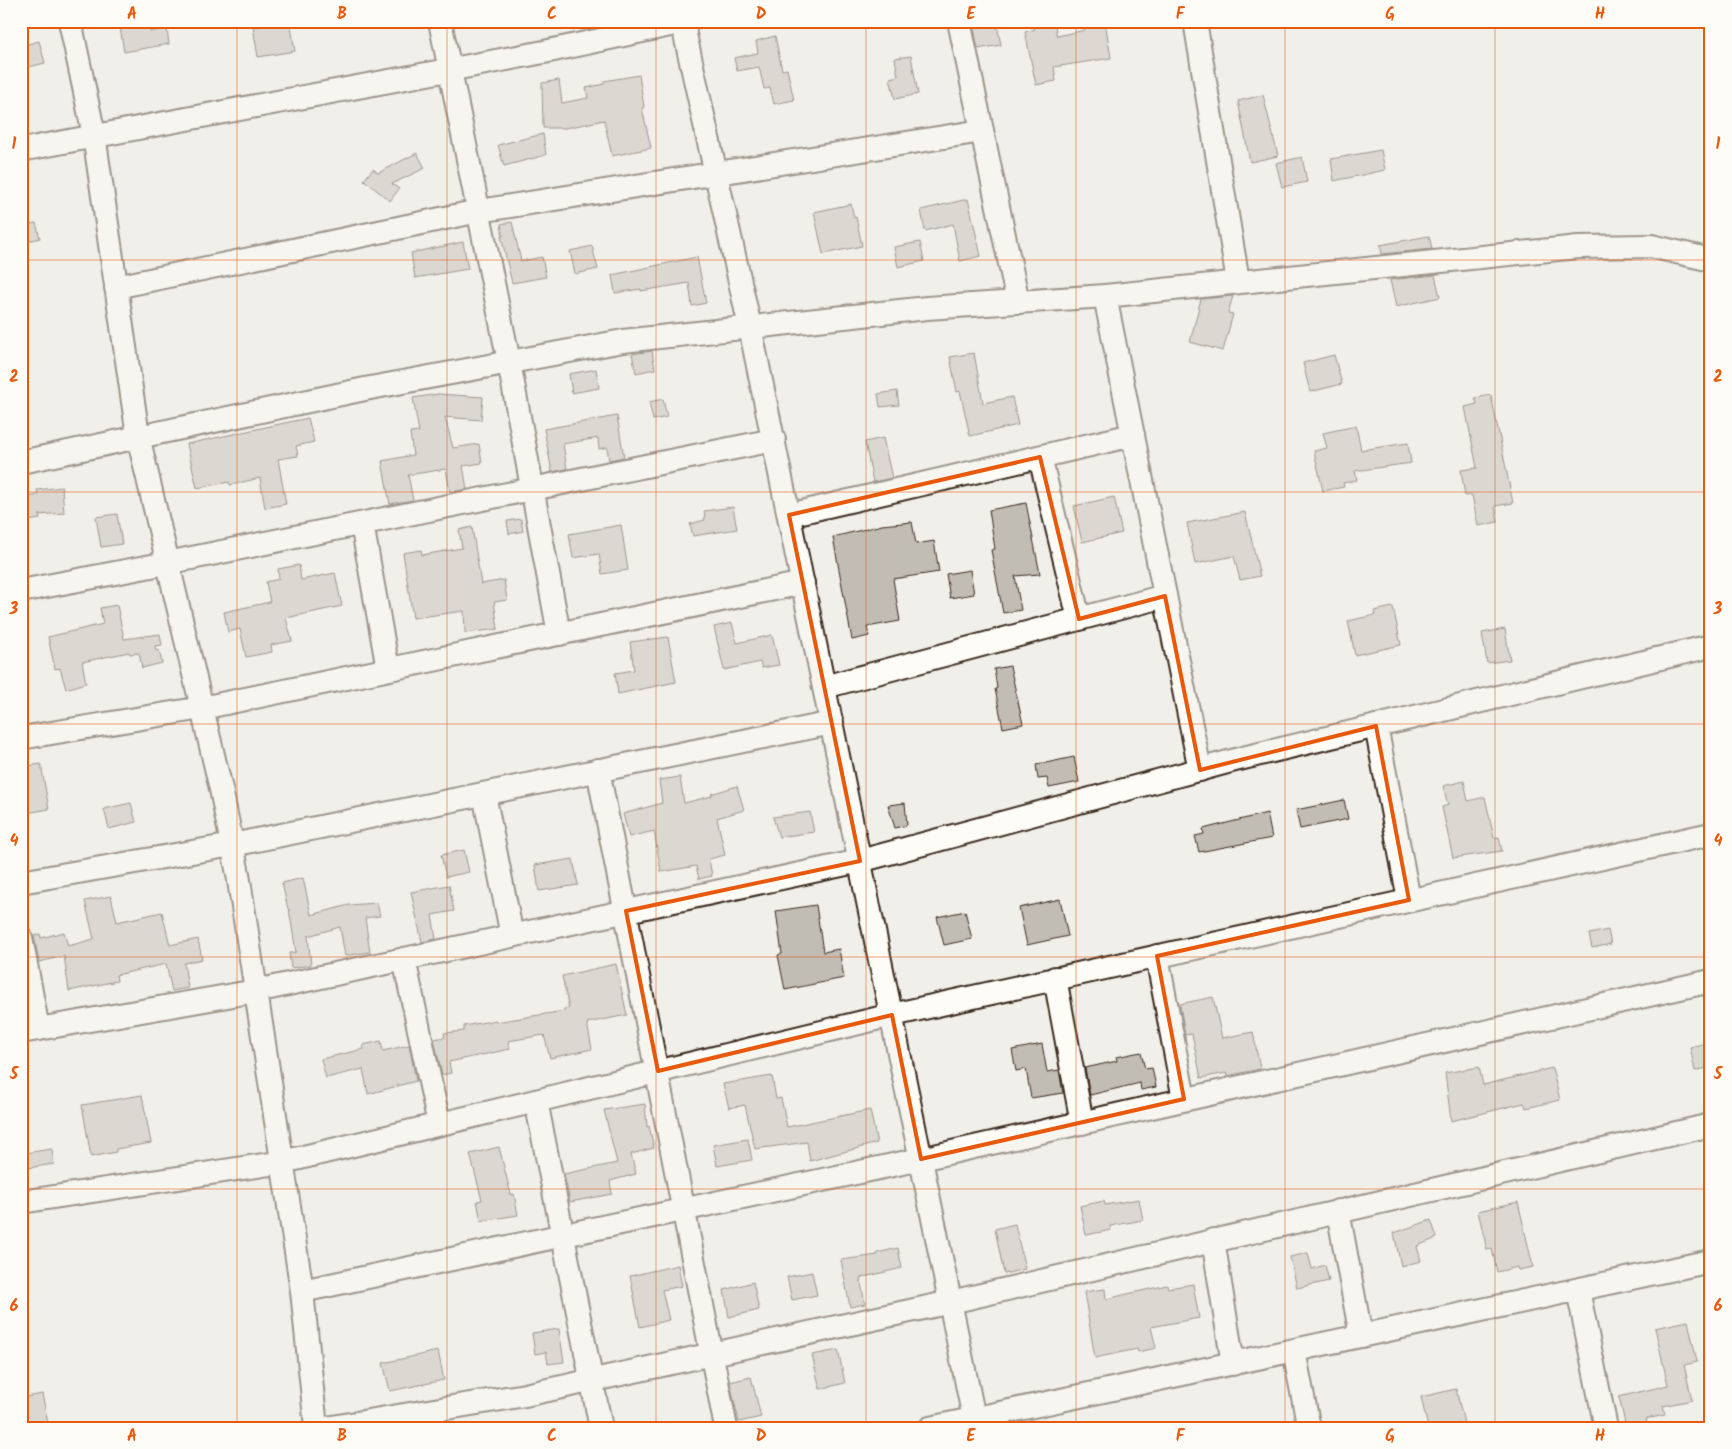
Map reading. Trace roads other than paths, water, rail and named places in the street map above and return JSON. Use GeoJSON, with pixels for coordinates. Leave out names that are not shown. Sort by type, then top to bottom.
{"type":"FeatureCollection","features":[{"type":"Feature","properties":{"kind":"street"},"geometry":{"type":"LineString","coordinates":[[70,21],[94,135],[138,436],[232,845],[302,1290],[316,1428]]}},
{"type":"Feature","properties":{"kind":"street"},"geometry":{"type":"LineString","coordinates":[[440,21],[509,362],[559,634]]}},
{"type":"Feature","properties":{"kind":"street"},"geometry":{"type":"LineString","coordinates":[[959,21],[1018,302]]}},
{"type":"Feature","properties":{"kind":"street"},"geometry":{"type":"LineString","coordinates":[[1194,21],[1238,281]]}},
{"type":"Feature","properties":{"kind":"street"},"geometry":{"type":"LineString","coordinates":[[21,150],[684,22],[774,440],[976,1424]]}},
{"type":"Feature","properties":{"kind":"street"},"geometry":{"type":"LineString","coordinates":[[116,287],[478,211],[982,132]]}},
{"type":"Feature","properties":{"kind":"street"},"geometry":{"type":"LineString","coordinates":[[21,462],[138,436],[623,340],[927,308],[1105,296],[1578,246],[1651,246],[1711,260]]}},
{"type":"Feature","properties":{"kind":"street"},"geometry":{"type":"LineString","coordinates":[[1105,296],[1200,770]]}},
{"type":"Feature","properties":{"kind":"street"},"geometry":{"type":"LineString","coordinates":[[789,516],[1133,435]]}},
{"type":"Feature","properties":{"kind":"street"},"geometry":{"type":"LineString","coordinates":[[21,591],[774,440]]}},
{"type":"Feature","properties":{"kind":"street"},"geometry":{"type":"LineString","coordinates":[[1040,457],[1079,619]]}},
{"type":"Feature","properties":{"kind":"street"},"geometry":{"type":"LineString","coordinates":[[362,524],[388,669]]}},
{"type":"Feature","properties":{"kind":"street"},"geometry":{"type":"LineString","coordinates":[[21,738],[202,708],[803,584]]}},
{"type":"Feature","properties":{"kind":"street"},"geometry":{"type":"LineString","coordinates":[[824,687],[1165,596]]}},
{"type":"Feature","properties":{"kind":"street"},"geometry":{"type":"LineString","coordinates":[[21,938],[30,1030],[256,991],[860,861],[1200,770],[1711,646]]}},
{"type":"Feature","properties":{"kind":"street"},"geometry":{"type":"LineString","coordinates":[[21,882],[232,845],[832,723]]}},
{"type":"Feature","properties":{"kind":"street"},"geometry":{"type":"LineString","coordinates":[[1376,726],[1409,900]]}},
{"type":"Feature","properties":{"kind":"street"},"geometry":{"type":"LineString","coordinates":[[598,770],[658,1071],[682,1210],[710,1354],[726,1428]]}},
{"type":"Feature","properties":{"kind":"street"},"geometry":{"type":"LineString","coordinates":[[484,794],[512,936]]}},
{"type":"Feature","properties":{"kind":"street"},"geometry":{"type":"LineString","coordinates":[[21,1202],[283,1162],[892,1015],[1711,834]]}},
{"type":"Feature","properties":{"kind":"street"},"geometry":{"type":"LineString","coordinates":[[1156,956],[1184,1099]]}},
{"type":"Feature","properties":{"kind":"street"},"geometry":{"type":"LineString","coordinates":[[404,959],[439,1124]]}},
{"type":"Feature","properties":{"kind":"street"},"geometry":{"type":"LineString","coordinates":[[1055,978],[1082,1123]]}},
{"type":"Feature","properties":{"kind":"street"},"geometry":{"type":"LineString","coordinates":[[302,1290],[921,1159],[1711,981]]}},
{"type":"Feature","properties":{"kind":"street"},"geometry":{"type":"LineString","coordinates":[[536,1101],[601,1428]]}},
{"type":"Feature","properties":{"kind":"street"},"geometry":{"type":"LineString","coordinates":[[326,1428],[525,1395],[950,1302],[1711,1125]]}},
{"type":"Feature","properties":{"kind":"street"},"geometry":{"type":"LineString","coordinates":[[1338,1211],[1361,1336]]}},
{"type":"Feature","properties":{"kind":"street"},"geometry":{"type":"LineString","coordinates":[[1213,1240],[1233,1364]]}},
{"type":"Feature","properties":{"kind":"street"},"geometry":{"type":"LineString","coordinates":[[930,1428],[976,1424],[1233,1364],[1711,1262]]}},
{"type":"Feature","properties":{"kind":"street"},"geometry":{"type":"LineString","coordinates":[[1578,1290],[1606,1428]]}},
{"type":"Feature","properties":{"kind":"street"},"geometry":{"type":"LineString","coordinates":[[1294,1351],[1309,1428]]}}]}
